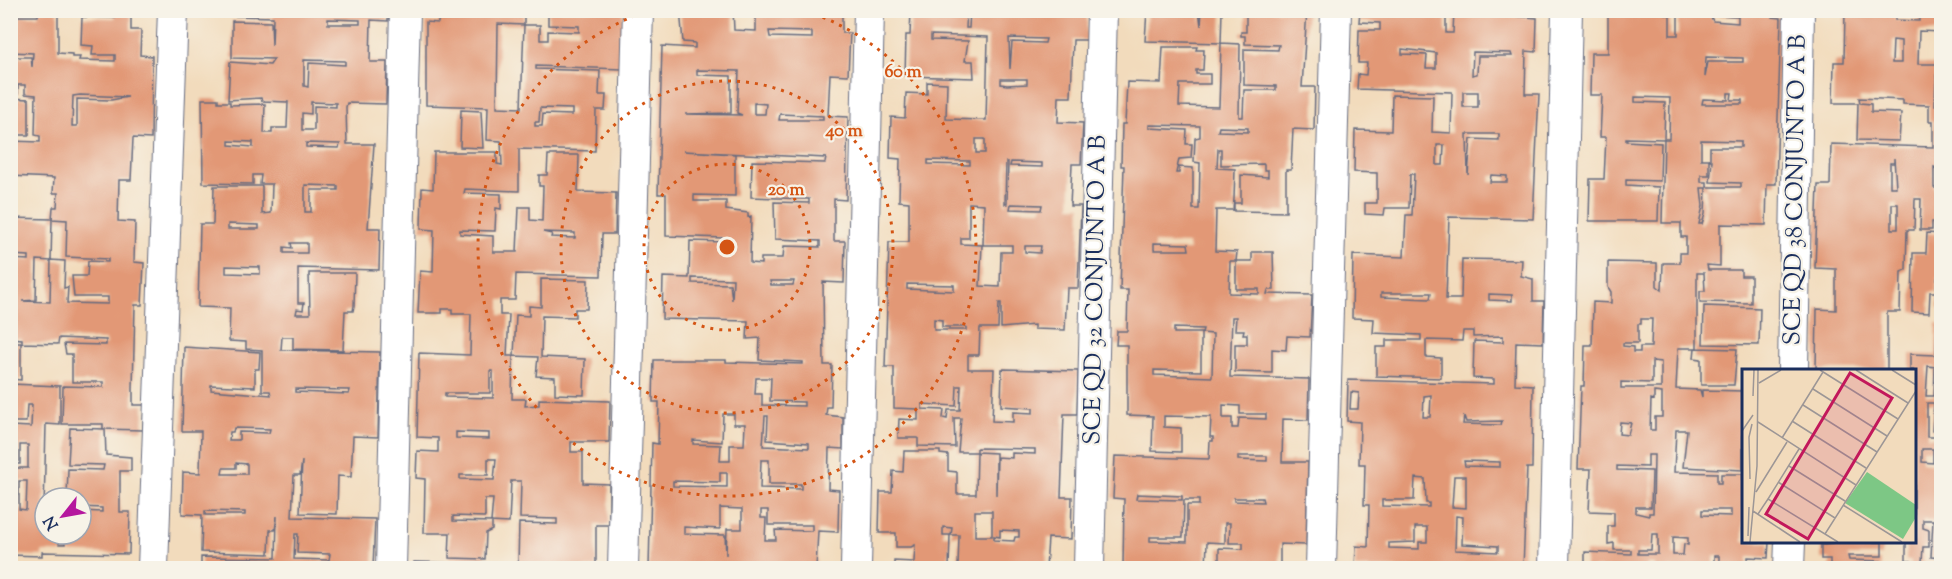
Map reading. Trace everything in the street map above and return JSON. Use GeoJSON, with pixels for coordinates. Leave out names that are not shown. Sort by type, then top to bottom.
{"type":"FeatureCollection","features":[{"type":"Feature","properties":{"kind":"street"},"geometry":{"type":"LineString","coordinates":[[153,568],[173,10]]}},
{"type":"Feature","properties":{"kind":"street"},"geometry":{"type":"LineString","coordinates":[[391,568],[405,10]]}},
{"type":"Feature","properties":{"kind":"street"},"geometry":{"type":"LineString","coordinates":[[623,568],[638,10]]}},
{"type":"Feature","properties":{"kind":"street"},"geometry":{"type":"LineString","coordinates":[[856,568],[869,10]]}},
{"type":"Feature","properties":{"kind":"street","name":"SCE QD 32 CONJUNTO A B"},"geometry":{"type":"LineString","coordinates":[[1089,568],[1102,10]]}},
{"type":"Feature","properties":{"kind":"street"},"geometry":{"type":"LineString","coordinates":[[1321,568],[1336,10]]}},
{"type":"Feature","properties":{"kind":"street"},"geometry":{"type":"LineString","coordinates":[[1554,568],[1567,10]]}},
{"type":"Feature","properties":{"kind":"street","name":"SCE QD 38 CONJUNTO A B"},"geometry":{"type":"LineString","coordinates":[[1793,369],[1799,10]]}},
{"type":"Feature","properties":{"kind":"street"},"geometry":{"type":"LineString","coordinates":[[1789,568],[1790,543]]}},
{"type":"Feature","properties":{"kind":"building"},"geometry":{"type":"Polygon","coordinates":[[[39,10],[58,10],[58,53],[72,54],[72,57],[80,57],[79,60],[115,61],[115,55],[92,55],[93,46],[81,45],[82,17],[115,18],[115,13],[90,10],[152,10],[152,14],[131,14],[131,30],[141,30],[140,55],[152,56],[151,139],[133,138],[131,180],[119,180],[118,221],[135,222],[134,262],[144,263],[142,305],[135,305],[133,388],[133,405],[144,405],[143,430],[103,429],[103,424],[62,424],[63,386],[103,387],[103,382],[72,382],[72,354],[66,354],[64,344],[106,345],[106,340],[59,338],[58,344],[22,343],[22,339],[10,338],[10,259],[29,260],[29,256],[10,255],[10,218],[52,219],[53,207],[57,207],[58,193],[53,193],[54,178],[10,176],[10,141],[40,142],[40,136],[35,135],[36,95],[25,94],[25,85],[18,85],[18,94],[10,94],[10,57],[31,57],[32,67],[33,53],[10,52],[10,16],[38,16],[39,10]],[[73,96],[72,126],[77,126],[77,99],[111,100],[128,97],[73,96]],[[52,219],[51,260],[65,261],[64,288],[68,287],[67,303],[108,304],[108,297],[74,297],[72,276],[87,276],[88,261],[108,262],[108,259],[66,257],[67,220],[52,219]],[[37,260],[36,300],[22,301],[50,302],[51,261],[37,260]]]}},
{"type":"Feature","properties":{"kind":"building"},"geometry":{"type":"Polygon","coordinates":[[[195,10],[388,10],[388,21],[371,20],[370,62],[387,62],[386,104],[347,103],[346,107],[347,144],[374,144],[368,228],[380,228],[379,270],[298,268],[298,303],[304,303],[303,310],[297,309],[296,314],[310,314],[309,273],[355,273],[353,311],[345,311],[343,350],[293,349],[293,337],[282,337],[281,350],[380,352],[378,437],[353,436],[351,477],[338,476],[337,514],[300,513],[302,461],[300,475],[294,475],[292,517],[375,519],[373,568],[201,568],[201,557],[276,558],[277,516],[275,530],[270,530],[269,554],[201,552],[202,515],[182,514],[183,472],[200,473],[201,431],[182,431],[184,347],[260,352],[259,369],[255,369],[255,387],[211,385],[211,390],[271,395],[270,391],[262,391],[262,350],[246,349],[246,342],[229,341],[230,308],[198,307],[200,224],[213,224],[214,186],[262,186],[262,214],[271,213],[272,184],[260,184],[261,175],[253,175],[253,184],[203,183],[202,99],[218,99],[218,102],[230,102],[230,105],[265,104],[264,133],[272,133],[272,128],[287,128],[288,102],[262,101],[261,98],[228,100],[230,62],[270,65],[274,59],[232,58],[232,21],[271,22],[272,45],[273,17],[195,15],[195,10]],[[328,19],[328,24],[360,24],[360,20],[328,19]],[[304,60],[304,86],[308,87],[309,63],[345,65],[345,61],[304,60]],[[311,102],[311,114],[302,113],[302,130],[314,130],[314,106],[336,107],[336,103],[311,102]],[[229,141],[229,145],[253,147],[253,142],[229,141]],[[306,143],[306,147],[339,148],[340,144],[306,143]],[[305,185],[305,212],[311,212],[311,190],[338,190],[338,186],[305,185]],[[228,224],[228,229],[259,229],[259,225],[228,224]],[[291,243],[292,248],[284,247],[284,253],[307,253],[307,243],[291,243]],[[226,266],[226,273],[260,274],[260,267],[226,266]],[[295,389],[295,392],[349,394],[350,390],[295,389]],[[234,428],[233,432],[230,432],[229,440],[239,440],[239,432],[269,433],[270,429],[234,428]],[[236,463],[236,468],[223,468],[222,474],[247,474],[247,464],[236,463]],[[205,511],[205,515],[245,515],[245,512],[205,511]],[[295,534],[294,559],[329,560],[330,554],[297,553],[298,534],[295,534]]]}},
{"type":"Feature","properties":{"kind":"building"},"geometry":{"type":"Polygon","coordinates":[[[439,10],[524,10],[524,25],[540,25],[540,40],[548,40],[548,31],[579,32],[579,26],[548,25],[548,10],[623,10],[622,69],[536,66],[536,69],[600,71],[599,95],[606,95],[605,110],[596,110],[595,151],[519,149],[519,191],[465,189],[464,193],[501,194],[501,209],[496,208],[495,231],[460,230],[460,234],[493,236],[493,252],[517,252],[519,207],[530,207],[530,220],[542,221],[543,186],[539,186],[539,175],[547,175],[548,155],[579,155],[578,192],[616,193],[615,234],[602,234],[601,276],[516,274],[515,300],[500,300],[500,315],[509,315],[507,356],[513,356],[512,399],[526,399],[525,406],[539,405],[539,399],[610,401],[609,442],[571,442],[571,452],[583,452],[583,483],[609,484],[609,525],[596,525],[596,568],[550,568],[551,565],[518,564],[519,523],[557,524],[557,519],[520,518],[521,481],[511,481],[509,523],[492,522],[492,530],[486,533],[485,559],[449,558],[450,533],[424,533],[425,479],[416,478],[417,451],[438,452],[438,438],[417,437],[419,353],[470,355],[471,314],[452,314],[452,309],[442,309],[442,313],[418,313],[420,271],[433,272],[434,230],[421,229],[422,188],[433,189],[434,152],[497,152],[497,164],[502,165],[501,141],[487,140],[488,107],[426,105],[426,22],[438,23],[439,10]],[[498,24],[497,107],[521,108],[524,25],[498,24]],[[540,108],[539,122],[535,122],[535,126],[542,126],[543,114],[572,115],[572,109],[540,108]],[[543,232],[552,234],[551,237],[575,238],[575,233],[543,232]],[[490,371],[490,393],[445,393],[445,397],[493,398],[493,371],[490,371]],[[456,432],[456,438],[489,439],[489,433],[456,432]],[[488,459],[488,475],[460,475],[460,479],[494,480],[496,459],[488,459]],[[485,499],[485,517],[453,516],[453,521],[491,522],[493,499],[485,499]]]}},
{"type":"Feature","properties":{"kind":"building"},"geometry":{"type":"Polygon","coordinates":[[[680,10],[733,10],[734,30],[756,31],[756,10],[769,10],[769,14],[781,15],[781,10],[842,10],[842,33],[850,33],[848,75],[830,74],[828,116],[848,117],[846,200],[834,199],[834,241],[845,241],[844,283],[823,282],[824,365],[832,365],[831,407],[827,407],[826,415],[843,417],[843,449],[829,448],[828,489],[839,490],[838,532],[818,531],[816,568],[764,566],[765,563],[756,563],[756,568],[649,568],[652,443],[658,444],[659,402],[653,402],[654,360],[726,360],[726,362],[803,364],[803,362],[759,360],[760,338],[747,339],[748,321],[662,319],[663,277],[689,278],[690,241],[725,242],[725,238],[666,236],[666,194],[658,194],[662,46],[695,48],[695,43],[683,42],[680,10]],[[769,31],[770,37],[812,38],[812,32],[769,31]],[[697,70],[697,75],[731,76],[731,113],[685,114],[742,115],[737,113],[739,71],[697,70]],[[754,103],[754,114],[765,114],[766,104],[754,103]],[[780,114],[779,120],[823,120],[823,116],[780,114]],[[683,151],[735,154],[735,196],[694,195],[694,201],[726,201],[726,210],[748,213],[748,217],[751,216],[750,263],[761,264],[761,258],[783,258],[784,246],[820,247],[820,241],[775,239],[774,202],[809,203],[809,199],[751,197],[752,161],[825,163],[826,158],[683,151]],[[692,278],[692,283],[730,284],[732,300],[733,279],[692,278]],[[770,281],[771,285],[793,285],[794,281],[770,281]],[[756,378],[755,394],[762,394],[762,405],[804,406],[804,402],[770,401],[771,378],[756,378]],[[723,414],[722,442],[693,440],[693,444],[721,445],[720,461],[730,461],[730,445],[744,445],[745,424],[734,424],[734,414],[723,414]],[[765,416],[763,446],[809,448],[809,443],[767,440],[768,416],[765,416]],[[761,460],[760,488],[801,489],[801,484],[769,484],[769,460],[761,460]],[[720,473],[720,482],[673,481],[673,486],[727,487],[727,473],[720,473]],[[720,508],[720,529],[684,527],[684,534],[725,535],[726,555],[727,529],[742,529],[742,509],[720,508]],[[761,510],[761,518],[766,518],[765,540],[776,540],[775,530],[812,531],[812,525],[768,525],[768,510],[761,510]]]}},
{"type":"Feature","properties":{"kind":"building"},"geometry":{"type":"Polygon","coordinates":[[[911,10],[967,10],[966,28],[969,28],[970,10],[1004,10],[1004,15],[1012,15],[1013,10],[1087,10],[1087,40],[1073,40],[1071,97],[1059,97],[1058,122],[1083,123],[1081,164],[1072,164],[1070,206],[1081,206],[1078,288],[1067,288],[1065,330],[1034,329],[1034,325],[1001,328],[1001,303],[999,303],[998,328],[980,328],[979,355],[968,355],[968,369],[994,369],[992,421],[1013,422],[1013,412],[1033,413],[1033,408],[1001,406],[1002,369],[1078,371],[1077,414],[1064,414],[1061,497],[1072,497],[1071,539],[1048,538],[1046,568],[958,568],[959,535],[951,535],[952,528],[943,527],[943,535],[950,535],[949,568],[894,568],[894,561],[914,562],[915,545],[896,547],[896,533],[879,533],[880,492],[892,492],[893,471],[903,472],[904,451],[940,451],[940,454],[948,455],[948,471],[957,472],[957,494],[976,494],[977,452],[958,452],[961,418],[954,418],[955,447],[918,446],[918,438],[898,438],[899,419],[918,420],[918,409],[894,408],[894,367],[885,367],[889,242],[909,242],[909,202],[899,201],[900,159],[890,158],[891,117],[905,118],[906,93],[927,94],[927,82],[947,83],[946,119],[986,120],[988,37],[931,35],[931,40],[968,41],[965,61],[973,61],[974,78],[905,76],[906,35],[910,35],[911,10]],[[1009,38],[1010,69],[1012,42],[1045,43],[1046,39],[1009,38]],[[1001,79],[1001,84],[1027,84],[1027,79],[1001,79]],[[976,139],[976,153],[985,153],[985,139],[976,139]],[[928,160],[928,164],[970,165],[970,161],[928,160]],[[1006,162],[1005,204],[1007,204],[1008,162],[1006,162]],[[1011,162],[1010,166],[1042,167],[1042,163],[1011,162]],[[969,203],[969,238],[961,238],[961,244],[982,245],[980,286],[1000,287],[1001,252],[1012,252],[1012,245],[983,245],[984,204],[969,203]],[[1011,204],[1010,209],[1041,210],[1042,205],[1011,204]],[[1025,246],[1025,252],[1040,253],[1041,246],[1025,246]],[[907,284],[907,289],[954,291],[954,285],[907,284]],[[934,319],[934,330],[966,330],[966,327],[942,327],[942,320],[934,319]],[[957,386],[956,406],[922,404],[922,409],[944,410],[943,418],[947,419],[948,410],[960,410],[961,386],[957,386]],[[977,448],[977,452],[996,453],[996,495],[997,457],[1012,458],[1012,453],[1035,454],[1035,449],[977,448]],[[975,511],[975,536],[992,536],[992,511],[975,511]],[[1000,530],[1000,537],[994,536],[994,540],[1014,541],[1015,537],[1019,537],[1019,531],[1000,530]]]}},
{"type":"Feature","properties":{"kind":"building"},"geometry":{"type":"Polygon","coordinates":[[[1147,10],[1199,10],[1201,26],[1202,10],[1222,10],[1221,43],[1145,41],[1147,10]]]}},
{"type":"Feature","properties":{"kind":"building"},"geometry":{"type":"Polygon","coordinates":[[[1246,10],[1307,10],[1302,87],[1315,87],[1314,130],[1293,129],[1291,170],[1286,170],[1286,212],[1234,211],[1234,203],[1241,203],[1241,175],[1268,177],[1268,170],[1264,170],[1264,164],[1221,165],[1221,149],[1218,149],[1217,168],[1235,169],[1233,210],[1216,210],[1215,251],[1237,252],[1236,261],[1252,261],[1252,252],[1273,252],[1274,290],[1268,290],[1267,294],[1312,295],[1310,337],[1287,336],[1286,350],[1272,349],[1272,373],[1235,372],[1235,344],[1247,344],[1247,334],[1243,334],[1244,330],[1235,330],[1236,317],[1232,317],[1230,377],[1309,379],[1308,420],[1283,419],[1282,462],[1308,462],[1306,545],[1280,544],[1280,568],[1219,568],[1219,548],[1243,549],[1243,543],[1229,543],[1230,523],[1225,523],[1225,543],[1207,542],[1206,568],[1123,568],[1124,499],[1113,498],[1115,456],[1209,459],[1210,441],[1213,441],[1213,437],[1210,437],[1211,417],[1164,416],[1164,427],[1181,428],[1181,452],[1152,451],[1153,416],[1127,415],[1127,345],[1116,345],[1117,331],[1127,331],[1128,290],[1120,290],[1124,166],[1121,166],[1122,124],[1125,124],[1127,82],[1161,83],[1163,47],[1197,47],[1196,50],[1204,50],[1203,70],[1196,70],[1196,74],[1210,74],[1210,84],[1180,84],[1179,106],[1219,107],[1221,43],[1240,44],[1239,117],[1243,117],[1244,90],[1276,90],[1276,86],[1244,85],[1244,49],[1278,50],[1279,45],[1245,44],[1245,36],[1241,36],[1241,32],[1246,32],[1246,10]],[[1149,125],[1149,128],[1187,130],[1186,144],[1192,144],[1191,158],[1179,159],[1176,173],[1179,173],[1179,167],[1193,168],[1193,209],[1199,209],[1200,163],[1194,162],[1195,138],[1200,137],[1200,126],[1149,125]],[[1219,127],[1218,131],[1248,132],[1248,128],[1219,127]],[[1154,243],[1154,250],[1189,250],[1188,244],[1154,243]],[[1230,261],[1229,293],[1259,294],[1259,289],[1236,289],[1236,261],[1230,261]],[[1174,328],[1174,333],[1201,333],[1201,371],[1154,370],[1154,375],[1212,377],[1213,334],[1202,333],[1203,329],[1174,328]],[[1223,405],[1223,418],[1232,418],[1232,428],[1238,428],[1239,418],[1266,419],[1266,414],[1240,414],[1240,406],[1223,405]],[[1238,456],[1238,460],[1267,461],[1267,456],[1238,456]],[[1137,494],[1136,499],[1182,500],[1182,496],[1137,494]],[[1234,498],[1234,501],[1263,502],[1262,498],[1234,498]],[[1184,500],[1183,537],[1150,537],[1150,541],[1187,542],[1187,505],[1199,505],[1199,500],[1184,500]]]}},
{"type":"Feature","properties":{"kind":"building"},"geometry":{"type":"Polygon","coordinates":[[[1360,10],[1446,10],[1446,33],[1453,33],[1454,10],[1477,10],[1477,13],[1537,18],[1536,52],[1526,51],[1525,94],[1539,94],[1533,219],[1449,217],[1446,299],[1461,299],[1462,259],[1522,260],[1521,276],[1533,279],[1533,301],[1544,301],[1543,343],[1516,342],[1515,384],[1533,385],[1532,468],[1527,468],[1523,568],[1465,568],[1466,565],[1458,565],[1457,568],[1355,568],[1356,546],[1368,547],[1369,505],[1364,505],[1365,464],[1359,464],[1360,422],[1347,421],[1348,380],[1494,384],[1494,379],[1473,378],[1474,341],[1503,342],[1503,336],[1473,337],[1473,331],[1463,331],[1462,341],[1426,340],[1426,357],[1441,358],[1441,378],[1376,376],[1376,347],[1386,347],[1386,340],[1421,340],[1421,335],[1373,333],[1374,319],[1352,318],[1353,255],[1404,257],[1406,215],[1412,215],[1414,174],[1410,174],[1409,208],[1385,208],[1384,215],[1365,214],[1365,203],[1377,203],[1377,173],[1354,172],[1355,130],[1391,131],[1392,95],[1433,96],[1432,132],[1451,133],[1452,92],[1357,89],[1358,74],[1366,75],[1367,63],[1358,63],[1359,30],[1380,30],[1380,23],[1359,22],[1360,10]],[[1402,49],[1402,54],[1427,55],[1426,68],[1436,68],[1436,53],[1402,49]],[[1473,52],[1472,75],[1477,74],[1478,56],[1512,56],[1511,53],[1473,52]],[[1463,92],[1463,107],[1478,107],[1478,92],[1463,92]],[[1467,134],[1468,175],[1471,139],[1499,140],[1499,134],[1467,134]],[[1437,145],[1437,165],[1443,165],[1444,145],[1437,145]],[[1491,175],[1490,182],[1507,182],[1507,176],[1491,175]],[[1381,293],[1381,297],[1430,299],[1431,293],[1381,293]],[[1489,294],[1489,300],[1512,301],[1512,295],[1489,294]],[[1351,392],[1350,409],[1358,409],[1359,393],[1351,392]],[[1431,395],[1424,396],[1423,417],[1430,417],[1431,395]],[[1464,416],[1463,424],[1501,425],[1502,421],[1466,422],[1464,416]],[[1464,461],[1465,466],[1500,467],[1500,462],[1464,461]],[[1454,476],[1452,507],[1466,508],[1466,476],[1454,476]],[[1415,478],[1414,500],[1382,500],[1382,506],[1429,507],[1429,503],[1426,503],[1425,479],[1415,478]],[[1456,516],[1455,550],[1498,552],[1498,546],[1462,544],[1463,517],[1456,516]],[[1415,527],[1415,542],[1389,543],[1389,548],[1419,549],[1419,542],[1427,542],[1427,527],[1415,527]]]}},
{"type":"Feature","properties":{"kind":"building"},"geometry":{"type":"Polygon","coordinates":[[[1601,10],[1666,10],[1666,15],[1670,15],[1670,10],[1772,10],[1772,17],[1781,18],[1776,184],[1767,184],[1766,225],[1720,224],[1720,266],[1707,265],[1708,270],[1741,270],[1741,276],[1751,276],[1751,303],[1700,302],[1700,291],[1705,291],[1704,273],[1697,273],[1697,348],[1678,348],[1676,389],[1700,390],[1702,397],[1702,390],[1742,391],[1742,470],[1683,467],[1687,430],[1676,430],[1674,472],[1717,473],[1717,483],[1721,483],[1721,474],[1742,474],[1742,543],[1769,543],[1768,558],[1748,557],[1748,568],[1719,568],[1719,556],[1714,556],[1714,568],[1654,568],[1654,564],[1647,564],[1647,568],[1585,568],[1585,552],[1631,554],[1631,550],[1614,550],[1614,543],[1608,544],[1608,526],[1614,526],[1614,512],[1589,511],[1591,469],[1578,469],[1581,386],[1584,386],[1585,345],[1592,345],[1593,302],[1611,303],[1611,292],[1608,287],[1608,262],[1657,263],[1657,286],[1662,290],[1663,263],[1680,263],[1680,253],[1686,253],[1686,237],[1681,237],[1681,223],[1662,223],[1664,139],[1626,138],[1626,141],[1661,143],[1660,181],[1626,180],[1626,185],[1659,187],[1658,221],[1589,221],[1590,179],[1604,179],[1606,137],[1600,137],[1602,95],[1590,95],[1591,53],[1608,53],[1608,14],[1601,13],[1601,10]],[[1670,15],[1670,35],[1678,35],[1678,15],[1670,15]],[[1710,15],[1713,21],[1738,23],[1738,16],[1710,15]],[[1706,57],[1705,77],[1708,62],[1743,62],[1743,58],[1706,57]],[[1728,93],[1728,100],[1703,99],[1702,104],[1742,104],[1742,100],[1731,100],[1732,93],[1728,93]],[[1635,97],[1635,102],[1665,103],[1664,139],[1669,139],[1670,98],[1635,97]],[[1701,140],[1701,159],[1709,159],[1709,175],[1701,175],[1701,182],[1707,182],[1707,187],[1741,187],[1741,183],[1710,182],[1712,160],[1710,160],[1710,147],[1741,147],[1741,141],[1701,140]],[[1701,188],[1703,206],[1699,224],[1702,224],[1705,214],[1706,188],[1701,188]],[[1641,319],[1641,324],[1638,324],[1638,343],[1623,343],[1623,346],[1633,347],[1633,352],[1640,352],[1640,347],[1651,347],[1652,319],[1641,319]],[[1652,361],[1652,383],[1621,382],[1621,388],[1661,388],[1661,362],[1652,361]],[[1654,392],[1654,400],[1651,399],[1650,430],[1655,430],[1655,417],[1662,417],[1662,393],[1654,392]],[[1620,422],[1619,434],[1628,435],[1631,423],[1620,422]],[[1648,455],[1648,467],[1617,466],[1617,470],[1652,471],[1651,507],[1636,507],[1636,513],[1649,516],[1649,513],[1653,513],[1654,455],[1648,455]],[[1702,510],[1702,515],[1731,516],[1731,510],[1702,510]],[[1652,534],[1651,550],[1638,550],[1638,554],[1658,554],[1658,534],[1652,534]],[[1673,537],[1673,555],[1683,555],[1684,544],[1688,545],[1688,538],[1673,537]]]}},
{"type":"Feature","properties":{"kind":"building"},"geometry":{"type":"Polygon","coordinates":[[[1845,10],[1895,10],[1895,20],[1919,21],[1919,13],[1911,15],[1911,10],[1941,10],[1941,32],[1919,31],[1918,64],[1941,64],[1941,75],[1936,75],[1935,105],[1941,105],[1941,170],[1934,167],[1934,188],[1941,188],[1941,222],[1932,222],[1932,230],[1920,230],[1921,199],[1915,199],[1914,230],[1907,230],[1906,270],[1901,272],[1900,312],[1887,312],[1887,369],[1816,369],[1817,309],[1836,310],[1836,269],[1815,268],[1818,185],[1830,185],[1831,144],[1933,147],[1933,121],[1929,121],[1929,105],[1903,104],[1903,100],[1859,98],[1860,103],[1871,104],[1871,112],[1901,113],[1899,141],[1857,140],[1858,103],[1833,103],[1834,62],[1844,62],[1845,10]],[[1893,40],[1892,63],[1901,63],[1901,41],[1893,40]],[[1894,158],[1894,163],[1890,163],[1890,187],[1896,187],[1894,158]],[[1892,204],[1892,229],[1898,229],[1898,204],[1892,204]]]}},
{"type":"Feature","properties":{"kind":"building"},"geometry":{"type":"Polygon","coordinates":[[[10,98],[29,99],[29,135],[10,135],[10,98]]]}},
{"type":"Feature","properties":{"kind":"building"},"geometry":{"type":"Polygon","coordinates":[[[461,110],[481,111],[483,148],[460,147],[461,110]]]}},
{"type":"Feature","properties":{"kind":"building"},"geometry":{"type":"Polygon","coordinates":[[[1927,233],[1941,234],[1940,278],[1937,278],[1936,292],[1930,292],[1929,313],[1912,312],[1913,253],[1926,253],[1927,233]]]}},
{"type":"Feature","properties":{"kind":"building"},"geometry":{"type":"Polygon","coordinates":[[[541,279],[588,280],[587,309],[575,309],[575,317],[542,316],[541,357],[585,359],[584,395],[555,394],[555,377],[536,376],[538,357],[514,356],[516,315],[529,316],[529,306],[541,307],[541,279]]]}},
{"type":"Feature","properties":{"kind":"building"},"geometry":{"type":"Polygon","coordinates":[[[1938,281],[1941,281],[1941,308],[1938,308],[1938,281]]]}},
{"type":"Feature","properties":{"kind":"building"},"geometry":{"type":"Polygon","coordinates":[[[1704,306],[1760,308],[1759,345],[1703,344],[1704,306]]]}},
{"type":"Feature","properties":{"kind":"building"},"geometry":{"type":"Polygon","coordinates":[[[1937,323],[1941,324],[1941,433],[1932,431],[1934,403],[1927,403],[1927,437],[1941,437],[1941,558],[1931,557],[1933,520],[1923,520],[1923,528],[1929,530],[1929,547],[1923,547],[1922,562],[1941,563],[1941,568],[1906,568],[1906,565],[1911,565],[1911,561],[1906,561],[1906,543],[1916,543],[1916,369],[1910,369],[1910,354],[1936,355],[1937,323]],[[1928,366],[1926,396],[1934,396],[1935,367],[1928,366]],[[1922,449],[1922,462],[1933,463],[1933,449],[1922,449]]]}},
{"type":"Feature","properties":{"kind":"building"},"geometry":{"type":"Polygon","coordinates":[[[10,343],[21,343],[21,380],[10,379],[10,343]]]}},
{"type":"Feature","properties":{"kind":"building"},"geometry":{"type":"Polygon","coordinates":[[[1695,348],[1737,349],[1734,385],[1701,385],[1701,359],[1694,358],[1695,348]]]}},
{"type":"Feature","properties":{"kind":"building"},"geometry":{"type":"Polygon","coordinates":[[[10,384],[60,386],[60,425],[46,424],[45,486],[33,486],[33,546],[93,546],[93,512],[102,512],[102,508],[93,508],[93,486],[67,486],[68,469],[103,470],[104,465],[68,464],[70,428],[105,429],[106,455],[131,457],[131,471],[120,471],[120,512],[130,512],[129,554],[42,552],[42,556],[10,555],[10,468],[28,468],[28,445],[20,445],[20,464],[10,464],[10,426],[31,427],[32,405],[27,405],[26,422],[10,422],[10,384]],[[19,481],[19,509],[26,510],[27,481],[19,481]]]}},
{"type":"Feature","properties":{"kind":"building"},"geometry":{"type":"Polygon","coordinates":[[[1821,543],[1823,545],[1882,543],[1882,556],[1848,556],[1849,560],[1881,561],[1881,568],[1830,568],[1830,559],[1821,559],[1821,543]]]}},
{"type":"Feature","properties":{"kind":"building"},"geometry":{"type":"Polygon","coordinates":[[[414,562],[509,564],[508,568],[413,568],[414,562]]]}}]}
